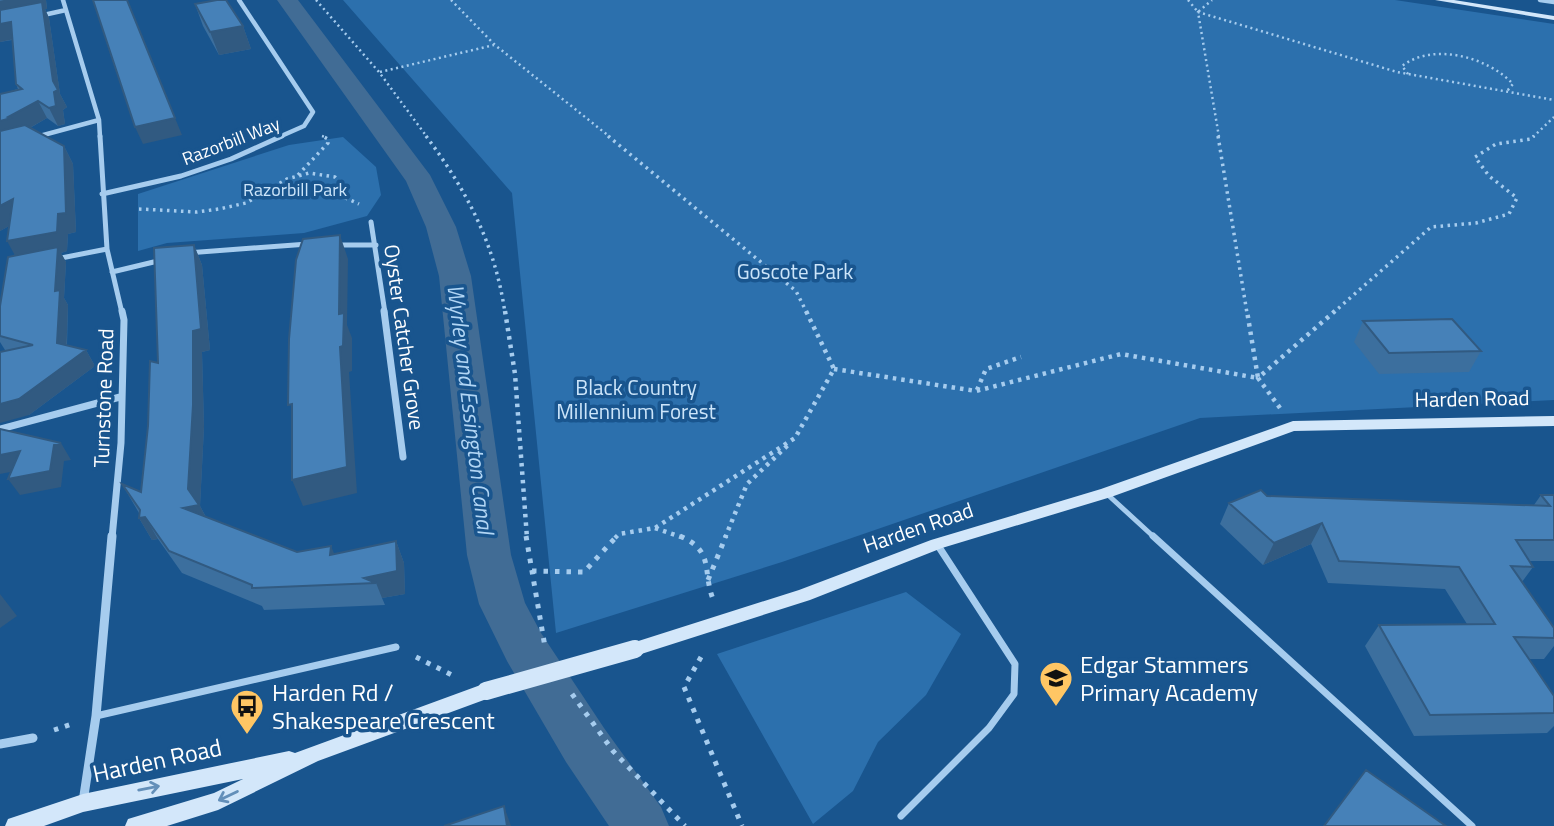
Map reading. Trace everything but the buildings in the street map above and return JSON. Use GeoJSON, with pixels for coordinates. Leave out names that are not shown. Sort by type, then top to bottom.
{"type":"FeatureCollection","features":[{"type":"Feature","properties":{"kind":"street","name":"Turnstone Road"},"geometry":{"type":"LineString","coordinates":[[63,0],[99,120],[107,249],[124,320],[120,397],[121,443],[96,716],[83,803]]}},
{"type":"Feature","properties":{"kind":"street","name":"Razorbill Way"},"geometry":{"type":"LineString","coordinates":[[102,194],[181,176],[231,159],[304,126],[313,112],[239,0]]}},
{"type":"Feature","properties":{"kind":"street"},"geometry":{"type":"LineString","coordinates":[[1439,0],[1554,18]]}},
{"type":"Feature","properties":{"kind":"street"},"geometry":{"type":"LineString","coordinates":[[1541,0],[1554,2]]}},
{"type":"Feature","properties":{"kind":"street"},"geometry":{"type":"LineString","coordinates":[[27,18],[66,10]]}},
{"type":"Feature","properties":{"kind":"street"},"geometry":{"type":"LineString","coordinates":[[25,140],[99,120]]}},
{"type":"Feature","properties":{"kind":"street","name":"Oyster Catcher Grove"},"geometry":{"type":"LineString","coordinates":[[371,222],[403,457]]}},
{"type":"Feature","properties":{"kind":"street"},"geometry":{"type":"LineString","coordinates":[[182,254],[282,244],[376,245]]}},
{"type":"Feature","properties":{"kind":"street"},"geometry":{"type":"LineString","coordinates":[[53,260],[107,249]]}},
{"type":"Feature","properties":{"kind":"street"},"geometry":{"type":"LineString","coordinates":[[112,272],[170,258]]}},
{"type":"Feature","properties":{"kind":"street"},"geometry":{"type":"LineString","coordinates":[[0,429],[120,397]]}},
{"type":"Feature","properties":{"kind":"street","name":"Harden Road"},"geometry":{"type":"LineString","coordinates":[[135,826],[218,801],[311,755],[485,691],[635,649],[804,595],[937,544],[1106,493],[1293,426],[1554,421]]}},
{"type":"Feature","properties":{"kind":"street"},"geometry":{"type":"LineString","coordinates":[[0,744],[33,738]]}},
{"type":"Feature","properties":{"kind":"street","name":"Harden Road"},"geometry":{"type":"LineString","coordinates":[[15,826],[83,803],[311,755]]}},
{"type":"Feature","properties":{"kind":"lane"},"geometry":{"type":"LineString","coordinates":[[1106,493],[1472,826]]}},
{"type":"Feature","properties":{"kind":"lane"},"geometry":{"type":"LineString","coordinates":[[901,816],[989,728],[1014,694],[1014,664],[937,544]]}},
{"type":"Feature","properties":{"kind":"lane"},"geometry":{"type":"LineString","coordinates":[[96,716],[396,647]]}},
{"type":"Feature","properties":{"kind":"path"},"geometry":{"type":"LineString","coordinates":[[316,0],[379,72],[453,172],[479,218],[501,284],[515,374],[527,544],[546,649]]}},
{"type":"Feature","properties":{"kind":"path"},"geometry":{"type":"LineString","coordinates":[[451,0],[495,45],[703,212],[796,291],[834,369]]}},
{"type":"Feature","properties":{"kind":"path"},"geometry":{"type":"LineString","coordinates":[[1188,0],[1198,12],[1258,378],[1293,426]]}},
{"type":"Feature","properties":{"kind":"path"},"geometry":{"type":"LineString","coordinates":[[1198,12],[1212,0]]}},
{"type":"Feature","properties":{"kind":"path"},"geometry":{"type":"LineString","coordinates":[[1198,12],[1409,75],[1554,100]]}},
{"type":"Feature","properties":{"kind":"path"},"geometry":{"type":"LineString","coordinates":[[379,72],[495,45]]}},
{"type":"Feature","properties":{"kind":"path"},"geometry":{"type":"LineString","coordinates":[[1409,75],[1402,66],[1408,59],[1433,55],[1469,59],[1507,75],[1513,84],[1507,91]]}},
{"type":"Feature","properties":{"kind":"path"},"geometry":{"type":"LineString","coordinates":[[1258,378],[1431,227],[1476,223],[1509,214],[1517,198],[1489,176],[1475,157],[1496,144],[1531,139],[1554,117]]}},
{"type":"Feature","properties":{"kind":"path"},"geometry":{"type":"LineString","coordinates":[[103,208],[208,211],[246,203],[298,176],[311,163],[328,139],[304,126]]}},
{"type":"Feature","properties":{"kind":"path"},"geometry":{"type":"LineString","coordinates":[[311,163],[320,173]]}},
{"type":"Feature","properties":{"kind":"path"},"geometry":{"type":"LineString","coordinates":[[298,176],[320,173],[335,177],[339,181],[339,195],[347,200],[375,205],[371,222]]}},
{"type":"Feature","properties":{"kind":"path"},"geometry":{"type":"LineString","coordinates":[[834,369],[976,391],[1121,354],[1258,378]]}},
{"type":"Feature","properties":{"kind":"path"},"geometry":{"type":"LineString","coordinates":[[976,391],[986,369],[1021,358]]}},
{"type":"Feature","properties":{"kind":"path"},"geometry":{"type":"LineString","coordinates":[[707,584],[747,484],[796,438],[834,369]]}},
{"type":"Feature","properties":{"kind":"path"},"geometry":{"type":"LineString","coordinates":[[532,571],[584,572],[619,534],[654,528],[796,438]]}},
{"type":"Feature","properties":{"kind":"path"},"geometry":{"type":"LineString","coordinates":[[654,528],[692,541],[706,559],[707,584],[722,620],[684,687],[742,826]]}},
{"type":"Feature","properties":{"kind":"path"},"geometry":{"type":"LineString","coordinates":[[396,647],[485,691]]}},
{"type":"Feature","properties":{"kind":"path"},"geometry":{"type":"LineString","coordinates":[[570,690],[613,751],[685,826]]}},
{"type":"Feature","properties":{"kind":"path"},"geometry":{"type":"LineString","coordinates":[[33,738],[96,716]]}},
{"type":"Feature","properties":{"kind":"green space","name":"Goscote Park"},"geometry":{"type":"Polygon","coordinates":[[[343,0],[1395,0],[1554,24],[1554,400],[1200,418],[782,562],[556,633],[512,193],[343,0]]]}},
{"type":"Feature","properties":{"kind":"green space","name":"Razorbill Park"},"geometry":{"type":"Polygon","coordinates":[[[343,137],[376,167],[381,195],[367,216],[304,233],[167,243],[138,251],[138,194],[289,145],[343,137]]]}},
{"type":"Feature","properties":{"kind":"green space"},"geometry":{"type":"Polygon","coordinates":[[[906,592],[961,634],[926,695],[878,742],[853,791],[813,824],[717,654],[906,592]]]}},
{"type":"Feature","properties":{"kind":"waterway","name":"Wyrley and Essington Canal"},"geometry":{"type":"LineString","coordinates":[[287,0],[420,181],[441,227],[455,276],[489,555],[502,604],[524,647],[585,745],[641,826]]}},
{"type":"Feature","properties":{"kind":"place","name":"Edgar Stammers Primary Academy"},"geometry":{"type":"Point","coordinates":[1056,708]}},
{"type":"Feature","properties":{"kind":"place","name":"Harden Rd / Shakespeare Crescent"},"geometry":{"type":"Point","coordinates":[247,736]}},
{"type":"Feature","properties":{"kind":"park label","name":"Black Country Millennium Forest"},"geometry":{"type":"Point","coordinates":[636,399]}}]}
